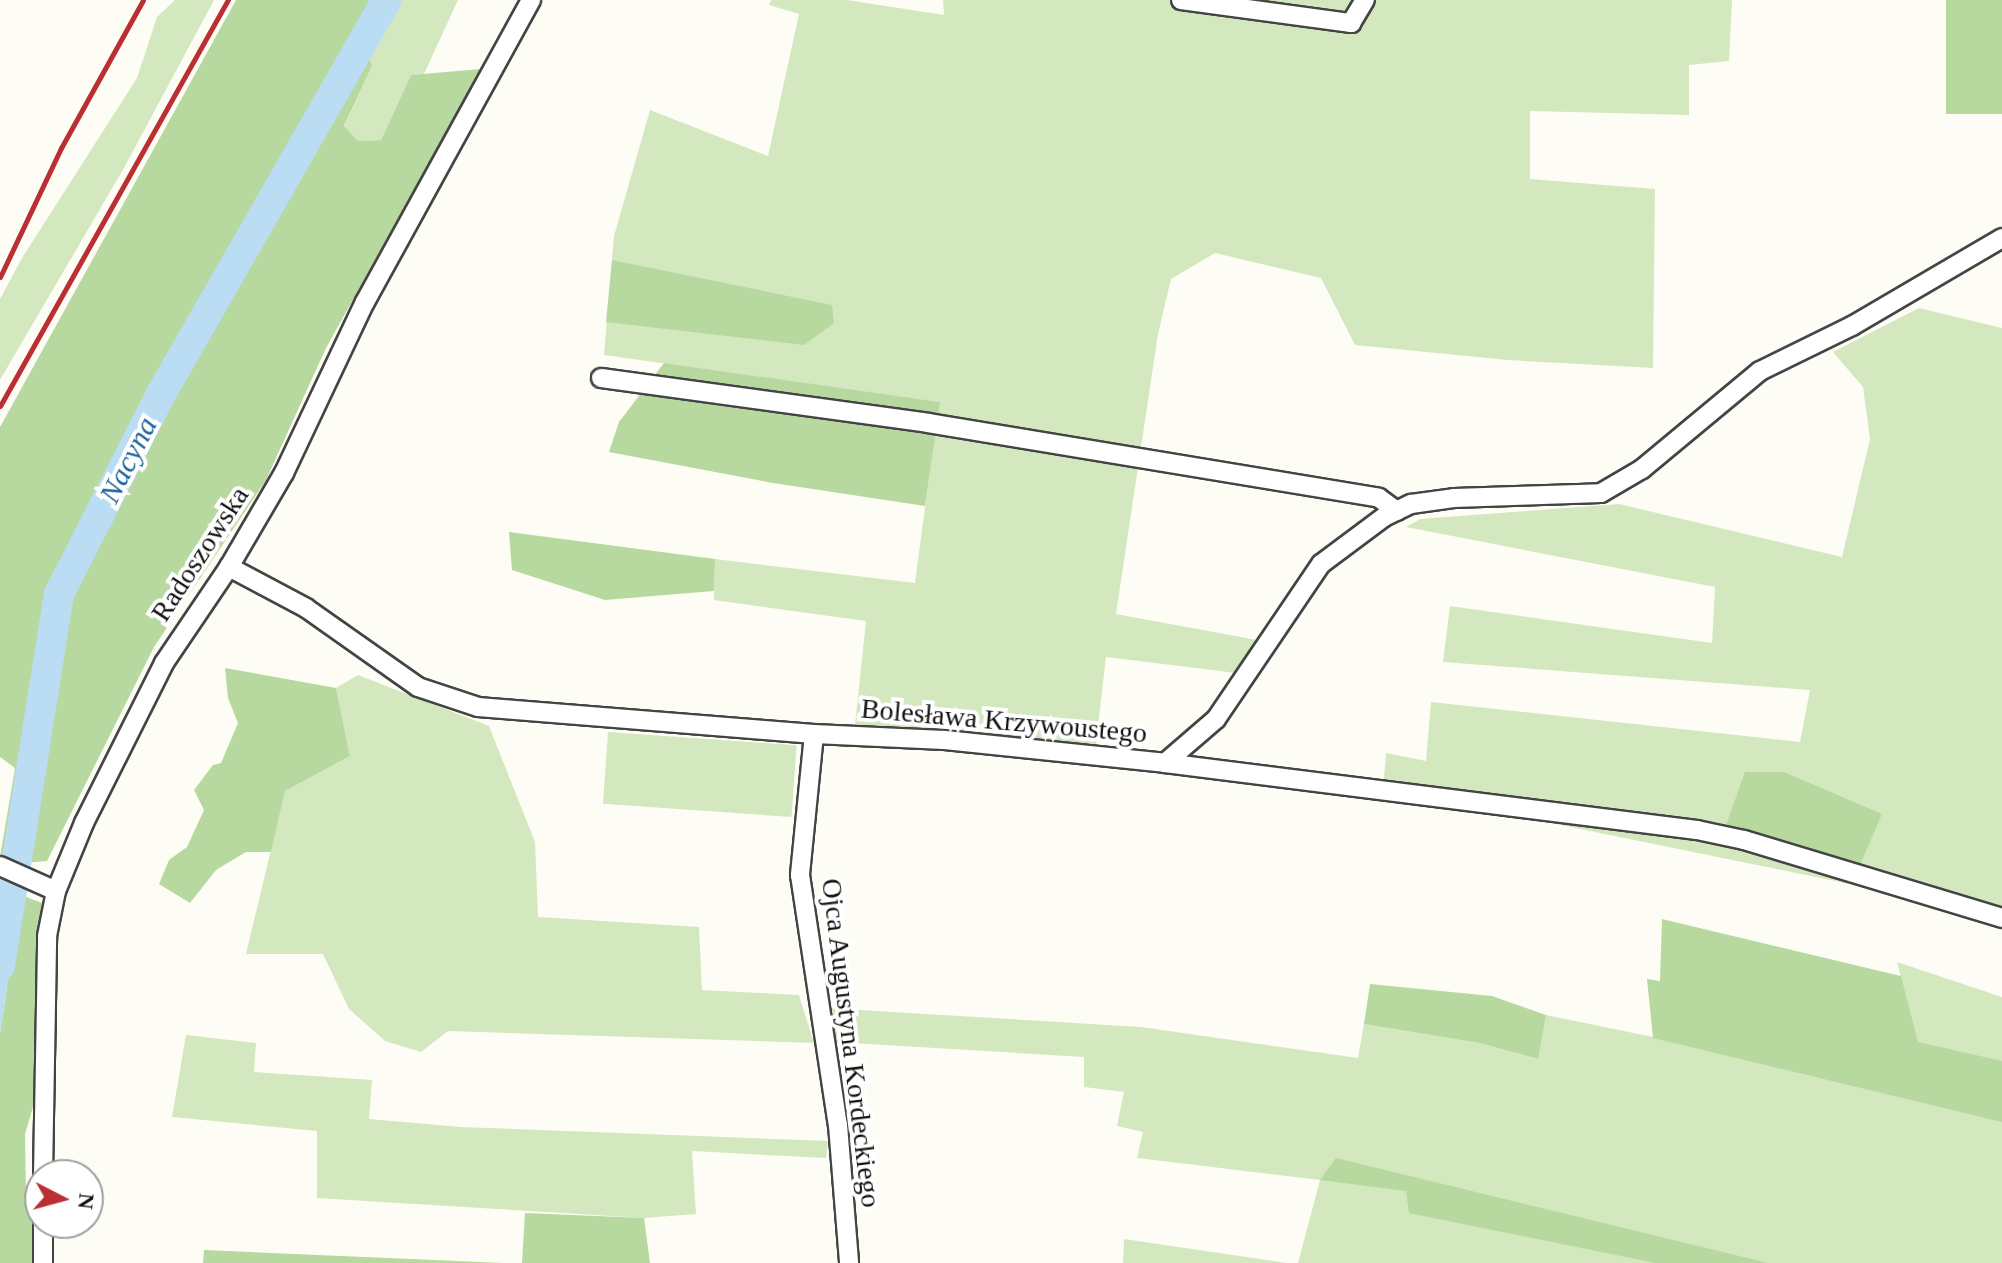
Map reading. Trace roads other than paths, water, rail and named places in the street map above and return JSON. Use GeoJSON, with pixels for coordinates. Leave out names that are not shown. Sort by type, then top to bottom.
{"type":"FeatureCollection","features":[{"type":"Feature","properties":{"kind":"street","name":"Radoszowska"},"geometry":{"type":"LineString","coordinates":[[43,1159],[44,984],[47,936],[56,891],[142,702],[179,637],[229,567],[284,473],[365,302],[531,0]]}},
{"type":"Feature","properties":{"kind":"street"},"geometry":{"type":"LineString","coordinates":[[1181,0],[1351,23],[1365,0]]}},
{"type":"Feature","properties":{"kind":"street","name":"Bolesława Krzywoustego"},"geometry":{"type":"LineString","coordinates":[[229,567],[306,608],[418,687],[478,707],[814,734],[944,740],[1165,763],[1216,719],[1321,564],[1397,511],[1411,504],[1492,494],[1577,496],[1601,493],[1642,469],[1760,371],[1852,326],[2002,238]]}},
{"type":"Feature","properties":{"kind":"street"},"geometry":{"type":"LineString","coordinates":[[601,378],[928,423],[1379,498],[1397,511]]}},
{"type":"Feature","properties":{"kind":"street","name":"Ojca Augustyna Kordeckiego"},"geometry":{"type":"LineString","coordinates":[[814,734],[800,875],[838,1125],[849,1263]]}},
{"type":"Feature","properties":{"kind":"street"},"geometry":{"type":"LineString","coordinates":[[1165,763],[1697,830],[1744,840],[2002,918]]}},
{"type":"Feature","properties":{"kind":"street"},"geometry":{"type":"LineString","coordinates":[[0,866],[56,891]]}},
{"type":"Feature","properties":{"kind":"street"},"geometry":{"type":"LineString","coordinates":[[43,1239],[43,1263]]}},
{"type":"Feature","properties":{"kind":"water"},"geometry":{"type":"Polygon","coordinates":[[[1,884],[21,895],[0,1033],[0,888],[1,884]]]}},
{"type":"Feature","properties":{"kind":"waterway","name":"Nacyna"},"geometry":{"type":"LineString","coordinates":[[0,966],[59,594],[161,394],[387,0]]}},
{"type":"Feature","properties":{"kind":"railway"},"geometry":{"type":"LineString","coordinates":[[0,277],[61,148],[143,0]]}},
{"type":"Feature","properties":{"kind":"railway"},"geometry":{"type":"LineString","coordinates":[[0,406],[228,0]]}}]}
